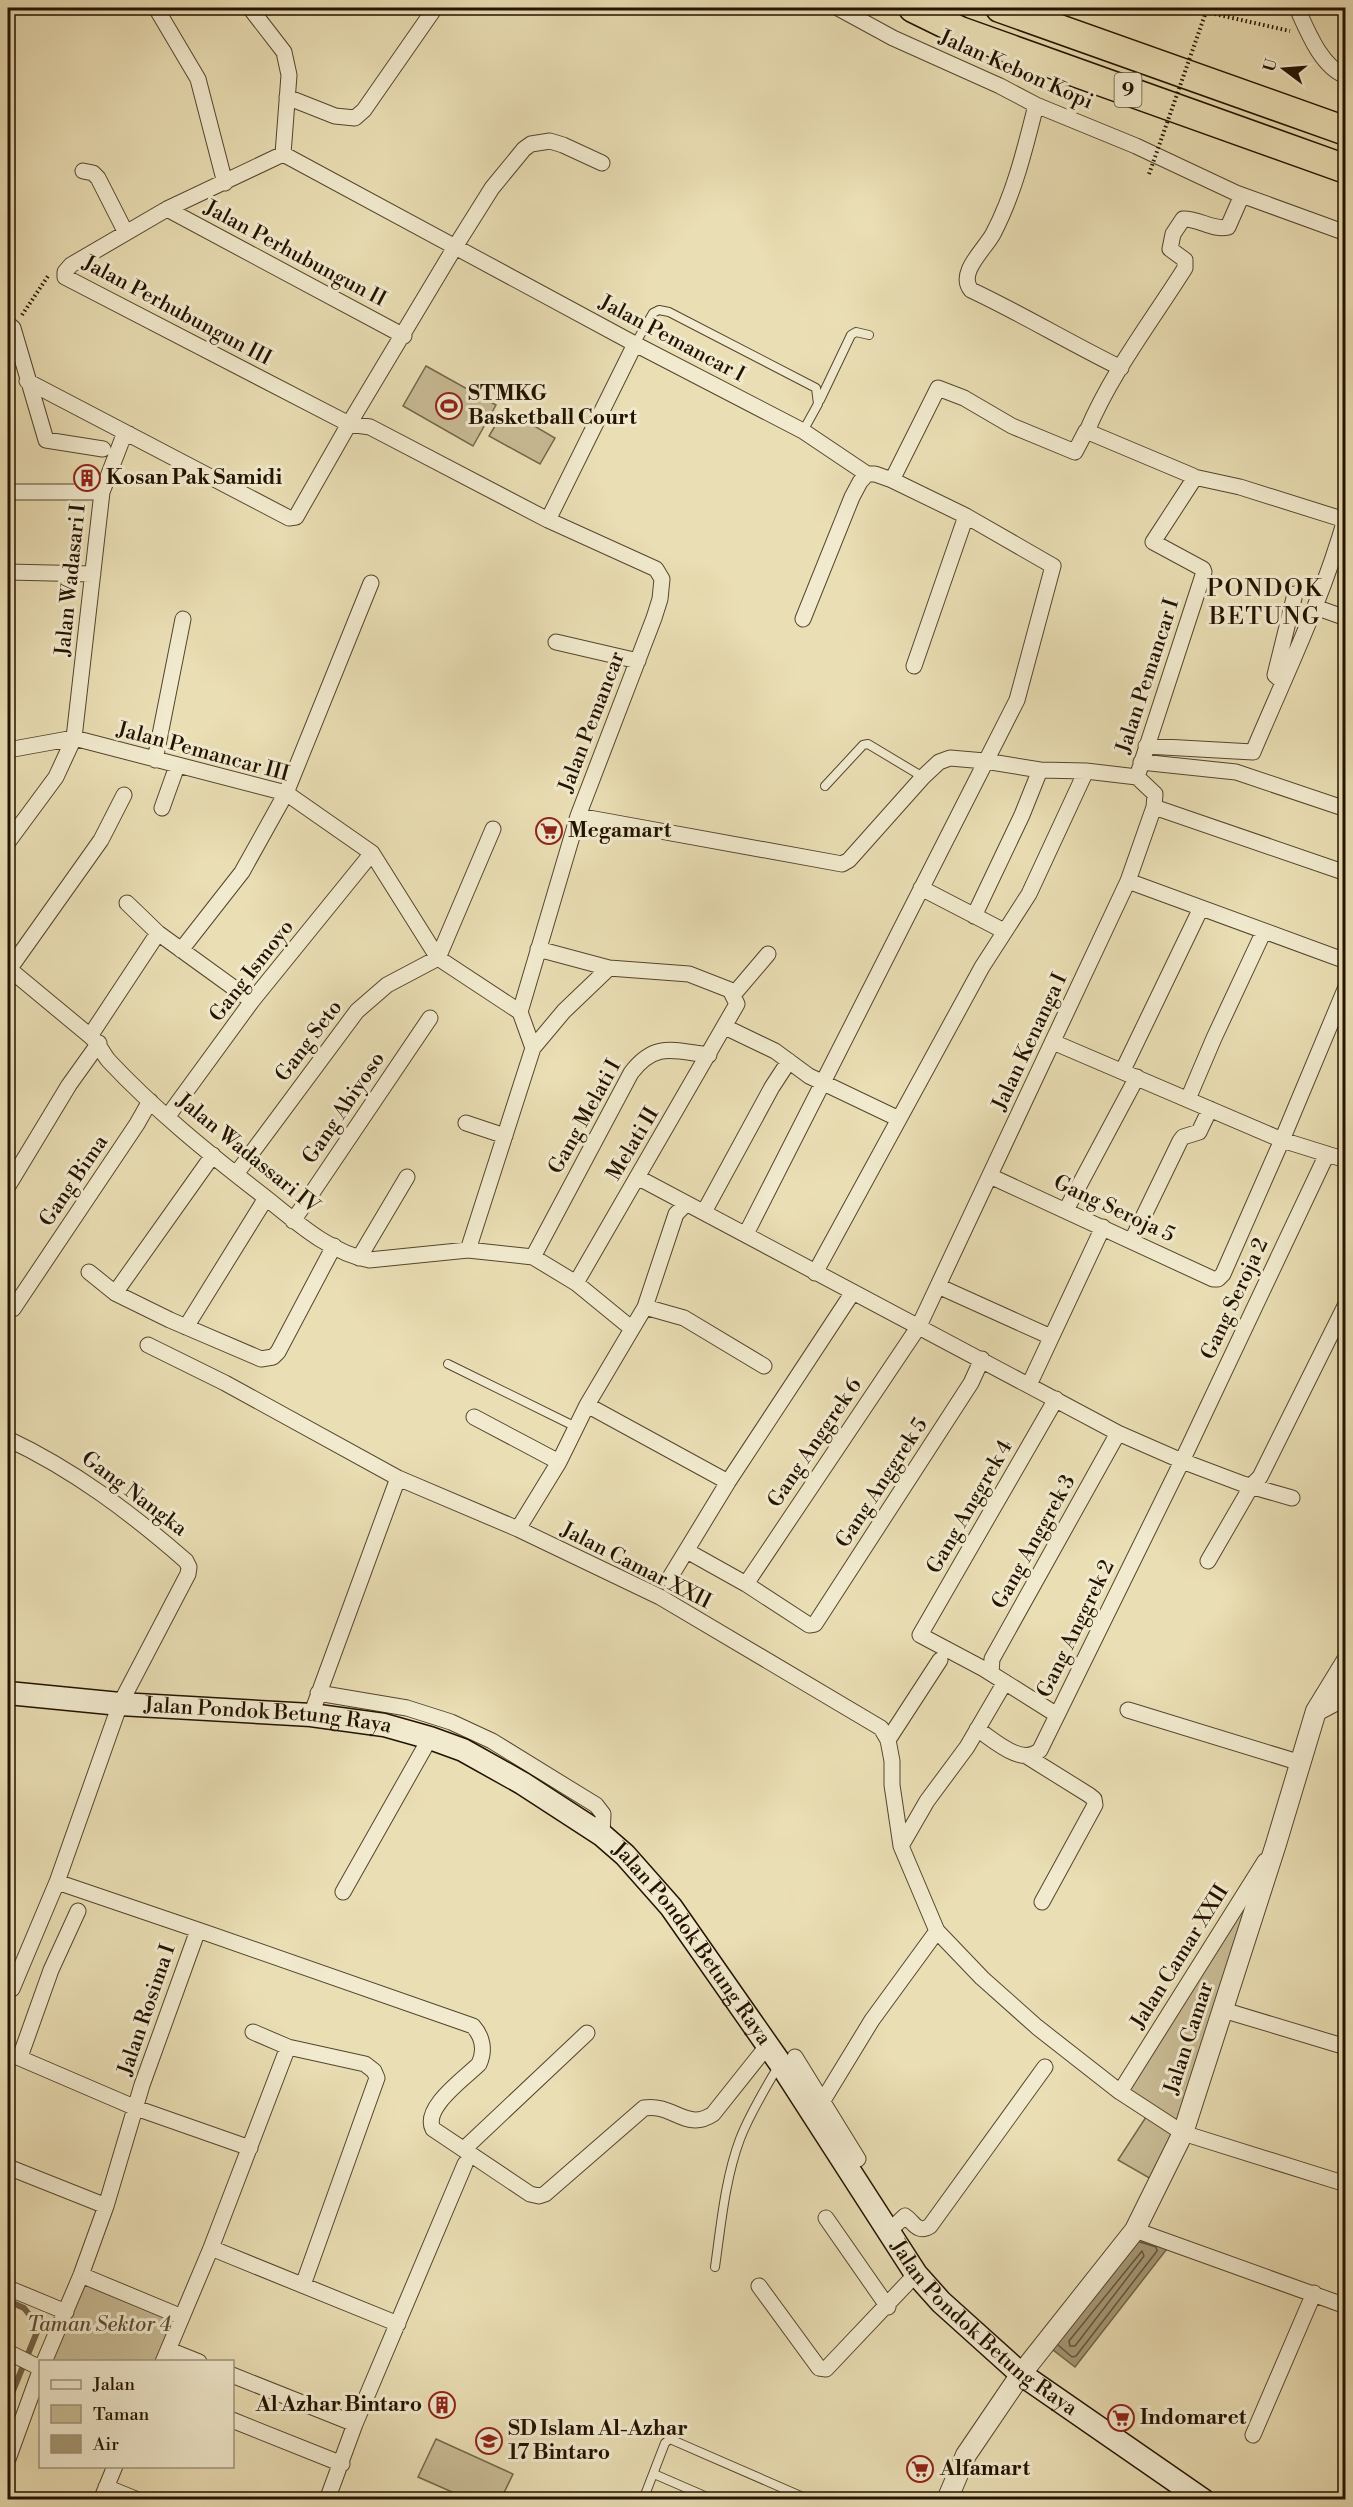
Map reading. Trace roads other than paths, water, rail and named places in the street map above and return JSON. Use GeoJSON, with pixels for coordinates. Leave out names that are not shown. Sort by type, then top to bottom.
{"type":"FeatureCollection","features":[{"type":"Feature","properties":{"kind":"highway","name":"9"},"geometry":{"type":"LineString","coordinates":[[912,8],[960,31],[1346,169]]}},
{"type":"Feature","properties":{"kind":"highway","name":"9"},"geometry":{"type":"LineString","coordinates":[[1000,8],[1346,131]]}},
{"type":"Feature","properties":{"kind":"main road","name":"Jalan Pondok Betung Raya"},"geometry":{"type":"LineString","coordinates":[[8,1693],[120,1704],[311,1715],[384,1725],[463,1750],[495,1767],[602,1835],[625,1855],[670,1907],[781,2055],[916,2274],[941,2302],[1021,2374],[1203,2499]]}},
{"type":"Feature","properties":{"kind":"street"},"geometry":{"type":"LineString","coordinates":[[156,8],[198,79],[225,183]]}},
{"type":"Feature","properties":{"kind":"street"},"geometry":{"type":"LineString","coordinates":[[250,8],[284,52],[289,75],[283,154]]}},
{"type":"Feature","properties":{"kind":"street"},"geometry":{"type":"LineString","coordinates":[[287,97],[335,116],[355,118],[364,110],[435,8]]}},
{"type":"Feature","properties":{"kind":"street","name":"Jalan Kebon Kopi"},"geometry":{"type":"LineString","coordinates":[[837,8],[893,38],[1000,86],[1036,105],[1136,146],[1242,195],[1346,233]]}},
{"type":"Feature","properties":{"kind":"street"},"geometry":{"type":"LineString","coordinates":[[1297,8],[1324,57],[1333,68],[1346,76]]}},
{"type":"Feature","properties":{"kind":"street"},"geometry":{"type":"LineString","coordinates":[[1036,105],[1022,162],[993,234],[966,275],[967,284],[971,290],[1121,368]]}},
{"type":"Feature","properties":{"kind":"street"},"geometry":{"type":"LineString","coordinates":[[27,381],[291,518],[298,515],[349,424],[492,188],[524,149],[531,144],[542,142],[557,143],[602,163]]}},
{"type":"Feature","properties":{"kind":"street","name":"Jalan Perhubungun III"},"geometry":{"type":"LineString","coordinates":[[283,154],[168,209],[66,269],[64,275],[70,281],[349,424]]}},
{"type":"Feature","properties":{"kind":"street","name":"Jalan Pemancar I"},"geometry":{"type":"LineString","coordinates":[[283,154],[635,344],[803,431],[871,474],[892,480],[966,516],[1053,566],[1017,700],[986,761]]}},
{"type":"Feature","properties":{"kind":"street"},"geometry":{"type":"LineString","coordinates":[[83,171],[93,173],[98,178],[126,233]]}},
{"type":"Feature","properties":{"kind":"street"},"geometry":{"type":"LineString","coordinates":[[892,480],[938,388],[964,398],[1012,426],[1075,452],[1087,431],[1102,394],[1185,268],[1185,260],[1170,249],[1169,245],[1178,225],[1183,219],[1190,219],[1228,228],[1242,195]]}},
{"type":"Feature","properties":{"kind":"street","name":"Jalan Perhubungun II"},"geometry":{"type":"LineString","coordinates":[[168,209],[404,336]]}},
{"type":"Feature","properties":{"kind":"street"},"geometry":{"type":"LineString","coordinates":[[10,326],[47,441],[102,449]]}},
{"type":"Feature","properties":{"kind":"street"},"geometry":{"type":"LineString","coordinates":[[548,520],[635,344]]}},
{"type":"Feature","properties":{"kind":"street","name":"Jalan Pemancar"},"geometry":{"type":"LineString","coordinates":[[349,424],[370,427],[548,520],[656,569],[662,579],[660,599],[578,816],[520,1012]]}},
{"type":"Feature","properties":{"kind":"street"},"geometry":{"type":"LineString","coordinates":[[1087,431],[1194,478],[1240,487],[1345,518],[1335,554],[1315,608],[1253,752],[1146,747]]}},
{"type":"Feature","properties":{"kind":"street","name":"Jalan Wadasari I"},"geometry":{"type":"LineString","coordinates":[[8,842],[56,777],[74,738],[102,492],[122,440],[129,434]]}},
{"type":"Feature","properties":{"kind":"street"},"geometry":{"type":"LineString","coordinates":[[803,619],[852,497],[860,482],[871,474]]}},
{"type":"Feature","properties":{"kind":"street","name":"Jalan Pemancar I"},"geometry":{"type":"LineString","coordinates":[[578,816],[842,864],[849,860],[923,777],[939,762],[950,758],[1040,770],[1139,770],[1204,572],[1203,569],[1154,544],[1153,540],[1194,478]]}},
{"type":"Feature","properties":{"kind":"street"},"geometry":{"type":"LineString","coordinates":[[8,492],[102,492]]}},
{"type":"Feature","properties":{"kind":"street"},"geometry":{"type":"LineString","coordinates":[[914,666],[966,516]]}},
{"type":"Feature","properties":{"kind":"street"},"geometry":{"type":"LineString","coordinates":[[8,572],[93,574]]}},
{"type":"Feature","properties":{"kind":"street"},"geometry":{"type":"LineString","coordinates":[[181,950],[242,872],[286,793],[371,583]]}},
{"type":"Feature","properties":{"kind":"street"},"geometry":{"type":"LineString","coordinates":[[1283,682],[1275,675],[1295,594]]}},
{"type":"Feature","properties":{"kind":"street"},"geometry":{"type":"LineString","coordinates":[[1315,608],[1346,618]]}},
{"type":"Feature","properties":{"kind":"street"},"geometry":{"type":"LineString","coordinates":[[155,760],[183,619]]}},
{"type":"Feature","properties":{"kind":"street"},"geometry":{"type":"LineString","coordinates":[[556,642],[638,661]]}},
{"type":"Feature","properties":{"kind":"street"},"geometry":{"type":"LineString","coordinates":[[8,750],[74,738]]}},
{"type":"Feature","properties":{"kind":"street","name":"Jalan Pemancar III"},"geometry":{"type":"LineString","coordinates":[[74,738],[286,793],[372,854],[438,958],[520,1012]]}},
{"type":"Feature","properties":{"kind":"street"},"geometry":{"type":"LineString","coordinates":[[746,1234],[986,761]]}},
{"type":"Feature","properties":{"kind":"street"},"geometry":{"type":"LineString","coordinates":[[162,808],[177,765]]}},
{"type":"Feature","properties":{"kind":"street"},"geometry":{"type":"LineString","coordinates":[[974,916],[1022,815],[1040,770]]}},
{"type":"Feature","properties":{"kind":"street"},"geometry":{"type":"LineString","coordinates":[[1139,770],[1155,794],[1154,807],[1346,873]]}},
{"type":"Feature","properties":{"kind":"street"},"geometry":{"type":"LineString","coordinates":[[1139,770],[1236,772],[1346,809]]}},
{"type":"Feature","properties":{"kind":"street"},"geometry":{"type":"LineString","coordinates":[[815,1273],[982,967],[1029,894],[1086,771]]}},
{"type":"Feature","properties":{"kind":"street"},"geometry":{"type":"LineString","coordinates":[[8,970],[100,840],[124,795]]}},
{"type":"Feature","properties":{"kind":"street","name":"Jalan Kenanga I"},"geometry":{"type":"LineString","coordinates":[[919,1326],[1128,881],[1154,807]]}},
{"type":"Feature","properties":{"kind":"street"},"geometry":{"type":"LineString","coordinates":[[438,958],[493,829]]}},
{"type":"Feature","properties":{"kind":"street","name":"Gang Ismoyo"},"geometry":{"type":"LineString","coordinates":[[168,1116],[252,1001],[372,854]]}},
{"type":"Feature","properties":{"kind":"street"},"geometry":{"type":"LineString","coordinates":[[1128,881],[1346,961]]}},
{"type":"Feature","properties":{"kind":"street"},"geometry":{"type":"LineString","coordinates":[[921,888],[1004,932]]}},
{"type":"Feature","properties":{"kind":"street"},"geometry":{"type":"LineString","coordinates":[[127,903],[158,933],[252,1001]]}},
{"type":"Feature","properties":{"kind":"street"},"geometry":{"type":"LineString","coordinates":[[1123,1070],[1201,908]]}},
{"type":"Feature","properties":{"kind":"street"},"geometry":{"type":"LineString","coordinates":[[1188,1100],[1264,931]]}},
{"type":"Feature","properties":{"kind":"street"},"geometry":{"type":"LineString","coordinates":[[8,1186],[158,933]]}},
{"type":"Feature","properties":{"kind":"street"},"geometry":{"type":"LineString","coordinates":[[538,949],[609,968],[689,974],[720,985],[734,994],[768,954]]}},
{"type":"Feature","properties":{"kind":"street","name":"Gang Seto"},"geometry":{"type":"LineString","coordinates":[[236,1174],[357,1011],[387,985],[438,958]]}},
{"type":"Feature","properties":{"kind":"street"},"geometry":{"type":"LineString","coordinates":[[468,1250],[533,1048],[564,1011],[609,968]]}},
{"type":"Feature","properties":{"kind":"street","name":"Jalan Wadassari IV"},"geometry":{"type":"LineString","coordinates":[[8,970],[94,1040],[107,1059],[150,1101],[213,1155],[293,1221],[334,1246],[359,1258],[381,1260],[468,1250],[533,1257],[576,1283],[632,1328]]}},
{"type":"Feature","properties":{"kind":"street"},"geometry":{"type":"LineString","coordinates":[[1282,1140],[1346,987]]}},
{"type":"Feature","properties":{"kind":"street","name":"Melati II"},"geometry":{"type":"LineString","coordinates":[[576,1283],[725,1027],[737,1004],[734,994]]}},
{"type":"Feature","properties":{"kind":"street"},"geometry":{"type":"LineString","coordinates":[[520,1012],[533,1048]]}},
{"type":"Feature","properties":{"kind":"street","name":"Gang Abiyoso"},"geometry":{"type":"LineString","coordinates":[[293,1221],[430,1018]]}},
{"type":"Feature","properties":{"kind":"street"},"geometry":{"type":"LineString","coordinates":[[725,1027],[776,1051],[822,1083],[899,1119]]}},
{"type":"Feature","properties":{"kind":"street"},"geometry":{"type":"LineString","coordinates":[[1053,1042],[1282,1140],[1346,1160]]}},
{"type":"Feature","properties":{"kind":"street","name":"Gang Melati I"},"geometry":{"type":"LineString","coordinates":[[533,1257],[631,1073],[642,1059],[650,1053],[668,1051],[709,1054]]}},
{"type":"Feature","properties":{"kind":"street"},"geometry":{"type":"LineString","coordinates":[[704,1212],[771,1087],[789,1061]]}},
{"type":"Feature","properties":{"kind":"street"},"geometry":{"type":"LineString","coordinates":[[1066,1210],[1137,1077]]}},
{"type":"Feature","properties":{"kind":"street","name":"Gang Bima"},"geometry":{"type":"LineString","coordinates":[[8,1310],[13,1309],[38,1273],[150,1101]]}},
{"type":"Feature","properties":{"kind":"street"},"geometry":{"type":"LineString","coordinates":[[1132,1240],[1180,1141],[1183,1137],[1199,1132],[1210,1109]]}},
{"type":"Feature","properties":{"kind":"street"},"geometry":{"type":"LineString","coordinates":[[466,1123],[505,1136]]}},
{"type":"Feature","properties":{"kind":"street","name":"Gang Seroja 5"},"geometry":{"type":"LineString","coordinates":[[990,1176],[1213,1279],[1221,1278],[1282,1140]]}},
{"type":"Feature","properties":{"kind":"street","name":"Gang Seroja 2"},"geometry":{"type":"LineString","coordinates":[[1182,1461],[1327,1154]]}},
{"type":"Feature","properties":{"kind":"street"},"geometry":{"type":"LineString","coordinates":[[115,1293],[213,1155]]}},
{"type":"Feature","properties":{"kind":"street"},"geometry":{"type":"LineString","coordinates":[[359,1258],[408,1177]]}},
{"type":"Feature","properties":{"kind":"street"},"geometry":{"type":"LineString","coordinates":[[637,1177],[1118,1433],[1182,1461],[1292,1498]]}},
{"type":"Feature","properties":{"kind":"street"},"geometry":{"type":"LineString","coordinates":[[186,1327],[266,1198]]}},
{"type":"Feature","properties":{"kind":"street"},"geometry":{"type":"LineString","coordinates":[[518,1529],[647,1303],[676,1214],[686,1204]]}},
{"type":"Feature","properties":{"kind":"street"},"geometry":{"type":"LineString","coordinates":[[1029,1385],[1103,1227]]}},
{"type":"Feature","properties":{"kind":"street"},"geometry":{"type":"LineString","coordinates":[[89,1272],[115,1293],[186,1327],[261,1359],[267,1359],[278,1352],[334,1246]]}},
{"type":"Feature","properties":{"kind":"street"},"geometry":{"type":"LineString","coordinates":[[938,1286],[1051,1337]]}},
{"type":"Feature","properties":{"kind":"street"},"geometry":{"type":"LineString","coordinates":[[669,1579],[728,1482],[853,1292]]}},
{"type":"Feature","properties":{"kind":"street"},"geometry":{"type":"LineString","coordinates":[[647,1303],[684,1318],[764,1366]]}},
{"type":"Feature","properties":{"kind":"street"},"geometry":{"type":"LineString","coordinates":[[1208,1561],[1281,1439],[1346,1304]]}},
{"type":"Feature","properties":{"kind":"street","name":"Gang Anggrek 6"},"geometry":{"type":"LineString","coordinates":[[746,1584],[919,1326]]}},
{"type":"Feature","properties":{"kind":"street","name":"Jalan Camar XXII"},"geometry":{"type":"LineString","coordinates":[[148,1345],[225,1383],[398,1478],[518,1529],[660,1597],[870,1720],[881,1728],[888,1740]]}},
{"type":"Feature","properties":{"kind":"street","name":"Gang Anggrek 5"},"geometry":{"type":"LineString","coordinates":[[746,1584],[809,1625],[818,1622],[965,1392],[982,1359]]}},
{"type":"Feature","properties":{"kind":"street","name":"Gang Anggrek 4"},"geometry":{"type":"LineString","coordinates":[[991,1673],[920,1635],[1056,1399]]}},
{"type":"Feature","properties":{"kind":"street"},"geometry":{"type":"LineString","coordinates":[[588,1405],[728,1482]]}},
{"type":"Feature","properties":{"kind":"street"},"geometry":{"type":"LineString","coordinates":[[474,1417],[558,1462]]}},
{"type":"Feature","properties":{"kind":"street","name":"Gang Anggrek 3"},"geometry":{"type":"LineString","coordinates":[[991,1673],[992,1659],[1118,1433]]}},
{"type":"Feature","properties":{"kind":"street","name":"Gang Nangka"},"geometry":{"type":"LineString","coordinates":[[8,1439],[48,1459],[85,1482],[144,1524],[188,1563],[189,1572],[120,1704]]}},
{"type":"Feature","properties":{"kind":"street","name":"Gang Anggrek 2"},"geometry":{"type":"LineString","coordinates":[[1028,1757],[1040,1750],[1182,1461]]}},
{"type":"Feature","properties":{"kind":"street"},"geometry":{"type":"LineString","coordinates":[[311,1715],[398,1478]]}},
{"type":"Feature","properties":{"kind":"street"},"geometry":{"type":"LineString","coordinates":[[687,1551],[746,1584]]}},
{"type":"Feature","properties":{"kind":"street"},"geometry":{"type":"LineString","coordinates":[[940,1660],[888,1740],[901,1846],[937,1931],[982,1978],[1037,2027],[1120,2092],[1183,2133],[1346,2184]]}},
{"type":"Feature","properties":{"kind":"street","name":"Jalan Camar"},"geometry":{"type":"LineString","coordinates":[[946,2499],[966,2455],[1021,2374],[1135,2230],[1183,2133],[1276,1844],[1316,1711],[1346,1662]]}},
{"type":"Feature","properties":{"kind":"street"},"geometry":{"type":"LineString","coordinates":[[991,1673],[1057,1715]]}},
{"type":"Feature","properties":{"kind":"street"},"geometry":{"type":"LineString","coordinates":[[901,1846],[927,1800],[946,1777],[1005,1682]]}},
{"type":"Feature","properties":{"kind":"street"},"geometry":{"type":"LineString","coordinates":[[318,1693],[426,1713],[492,1741],[596,1805],[603,1814],[602,1835]]}},
{"type":"Feature","properties":{"kind":"street"},"geometry":{"type":"LineString","coordinates":[[1316,1711],[1346,1695]]}},
{"type":"Feature","properties":{"kind":"street"},"geometry":{"type":"LineString","coordinates":[[12,1989],[57,1882],[120,1704]]}},
{"type":"Feature","properties":{"kind":"street"},"geometry":{"type":"LineString","coordinates":[[1128,1710],[1301,1763]]}},
{"type":"Feature","properties":{"kind":"street"},"geometry":{"type":"LineString","coordinates":[[977,1729],[1019,1755],[1028,1757],[1094,1800],[1095,1804],[1042,1902]]}},
{"type":"Feature","properties":{"kind":"street"},"geometry":{"type":"LineString","coordinates":[[343,1892],[430,1738]]}},
{"type":"Feature","properties":{"kind":"street","name":"Jalan Camar XXII"},"geometry":{"type":"LineString","coordinates":[[1120,2092],[1276,1844]]}},
{"type":"Feature","properties":{"kind":"street","name":"Jalan Rosima I"},"geometry":{"type":"LineString","coordinates":[[44,2360],[81,2276],[198,1930],[57,1882]]}},
{"type":"Feature","properties":{"kind":"street"},"geometry":{"type":"LineString","coordinates":[[78,1911],[14,2055],[136,2108],[250,2148]]}},
{"type":"Feature","properties":{"kind":"street"},"geometry":{"type":"LineString","coordinates":[[198,1930],[473,2026],[479,2033],[483,2056],[479,2064],[437,2105],[431,2114],[430,2122],[433,2129],[464,2156],[530,2194],[538,2196],[545,2194],[644,2108],[652,2106],[692,2120],[702,2121],[781,2055],[822,2102],[858,2159]]}},
{"type":"Feature","properties":{"kind":"street"},"geometry":{"type":"LineString","coordinates":[[822,2102],[872,2020],[937,1931]]}},
{"type":"Feature","properties":{"kind":"street"},"geometry":{"type":"LineString","coordinates":[[1223,2010],[1346,2048]]}},
{"type":"Feature","properties":{"kind":"street"},"geometry":{"type":"LineString","coordinates":[[253,2032],[288,2047],[365,2064],[374,2071],[377,2078],[303,2285]]}},
{"type":"Feature","properties":{"kind":"street"},"geometry":{"type":"LineString","coordinates":[[327,2499],[464,2156],[587,2033]]}},
{"type":"Feature","properties":{"kind":"street"},"geometry":{"type":"LineString","coordinates":[[192,2360],[166,2356],[211,2248],[288,2047]]}},
{"type":"Feature","properties":{"kind":"street"},"geometry":{"type":"LineString","coordinates":[[889,2231],[906,2216],[917,2229],[923,2230],[930,2226],[1045,2067]]}},
{"type":"Feature","properties":{"kind":"street"},"geometry":{"type":"LineString","coordinates":[[8,2167],[106,2206]]}},
{"type":"Feature","properties":{"kind":"street"},"geometry":{"type":"LineString","coordinates":[[826,2218],[888,2307]]}},
{"type":"Feature","properties":{"kind":"street"},"geometry":{"type":"LineString","coordinates":[[1135,2230],[1346,2306]]}},
{"type":"Feature","properties":{"kind":"street"},"geometry":{"type":"LineString","coordinates":[[211,2248],[398,2324]]}},
{"type":"Feature","properties":{"kind":"street"},"geometry":{"type":"LineString","coordinates":[[759,2286],[822,2369],[829,2368],[888,2307],[916,2274]]}},
{"type":"Feature","properties":{"kind":"street"},"geometry":{"type":"LineString","coordinates":[[81,2276],[182,2317]]}},
{"type":"Feature","properties":{"kind":"street"},"geometry":{"type":"LineString","coordinates":[[8,2288],[66,2312]]}},
{"type":"Feature","properties":{"kind":"street"},"geometry":{"type":"LineString","coordinates":[[1253,2435],[1314,2293]]}},
{"type":"Feature","properties":{"kind":"street"},"geometry":{"type":"LineString","coordinates":[[9,2349],[39,2366]]}},
{"type":"Feature","properties":{"kind":"street","name":"Jalan Rosima I"},"geometry":{"type":"LineString","coordinates":[[8,2459],[39,2373]]}},
{"type":"Feature","properties":{"kind":"street"},"geometry":{"type":"LineString","coordinates":[[234,2376],[356,2424]]}},
{"type":"Feature","properties":{"kind":"street"},"geometry":{"type":"LineString","coordinates":[[234,2421],[342,2464]]}},
{"type":"Feature","properties":{"kind":"street"},"geometry":{"type":"LineString","coordinates":[[114,2468],[103,2493],[138,2499]]}},
{"type":"Feature","properties":{"kind":"lane"},"geometry":{"type":"LineString","coordinates":[[635,344],[653,313],[659,309],[669,312],[816,388],[818,404]]}},
{"type":"Feature","properties":{"kind":"lane"},"geometry":{"type":"LineString","coordinates":[[803,431],[851,336],[856,332],[869,335]]}},
{"type":"Feature","properties":{"kind":"lane"},"geometry":{"type":"LineString","coordinates":[[825,786],[863,745],[868,744],[923,777]]}},
{"type":"Feature","properties":{"kind":"lane"},"geometry":{"type":"LineString","coordinates":[[448,1364],[576,1427]]}},
{"type":"Feature","properties":{"kind":"lane"},"geometry":{"type":"LineString","coordinates":[[715,2267],[728,2184],[739,2141],[781,2055]]}},
{"type":"Feature","properties":{"kind":"lane"},"geometry":{"type":"LineString","coordinates":[[643,2499],[665,2443],[673,2439],[810,2499]]}},
{"type":"Feature","properties":{"kind":"lane"},"geometry":{"type":"LineString","coordinates":[[654,2474],[714,2499]]}},
{"type":"Feature","properties":{"kind":"water"},"geometry":{"type":"Polygon","coordinates":[[[1136,2234],[1170,2245],[1075,2367],[1048,2346],[1136,2234]]]}},
{"type":"Feature","properties":{"kind":"waterway"},"geometry":{"type":"LineString","coordinates":[[8,2301],[24,2308],[39,2327],[8,2403]]}},
{"type":"Feature","properties":{"kind":"place","name":"STMKG Basketball Court"},"geometry":{"type":"Point","coordinates":[449,406]}},
{"type":"Feature","properties":{"kind":"place","name":"Kosan Pak Samidi"},"geometry":{"type":"Point","coordinates":[87,478]}},
{"type":"Feature","properties":{"kind":"place","name":"Megamart"},"geometry":{"type":"Point","coordinates":[549,831]}},
{"type":"Feature","properties":{"kind":"place","name":"Al Azhar Bintaro"},"geometry":{"type":"Point","coordinates":[442,2405]}},
{"type":"Feature","properties":{"kind":"place","name":"Indomaret"},"geometry":{"type":"Point","coordinates":[1121,2418]}},
{"type":"Feature","properties":{"kind":"place","name":"SD Islam Al-Azhar 17 Bintaro"},"geometry":{"type":"Point","coordinates":[489,2441]}},
{"type":"Feature","properties":{"kind":"place","name":"Alfamart"},"geometry":{"type":"Point","coordinates":[920,2469]}},
{"type":"Feature","properties":{"kind":"district","name":"PONDOK BETUNG"},"geometry":{"type":"Point","coordinates":[1265,603]}},
{"type":"Feature","properties":{"kind":"park label","name":"Taman Sektor 4"},"geometry":{"type":"Point","coordinates":[99,2325]}}]}
